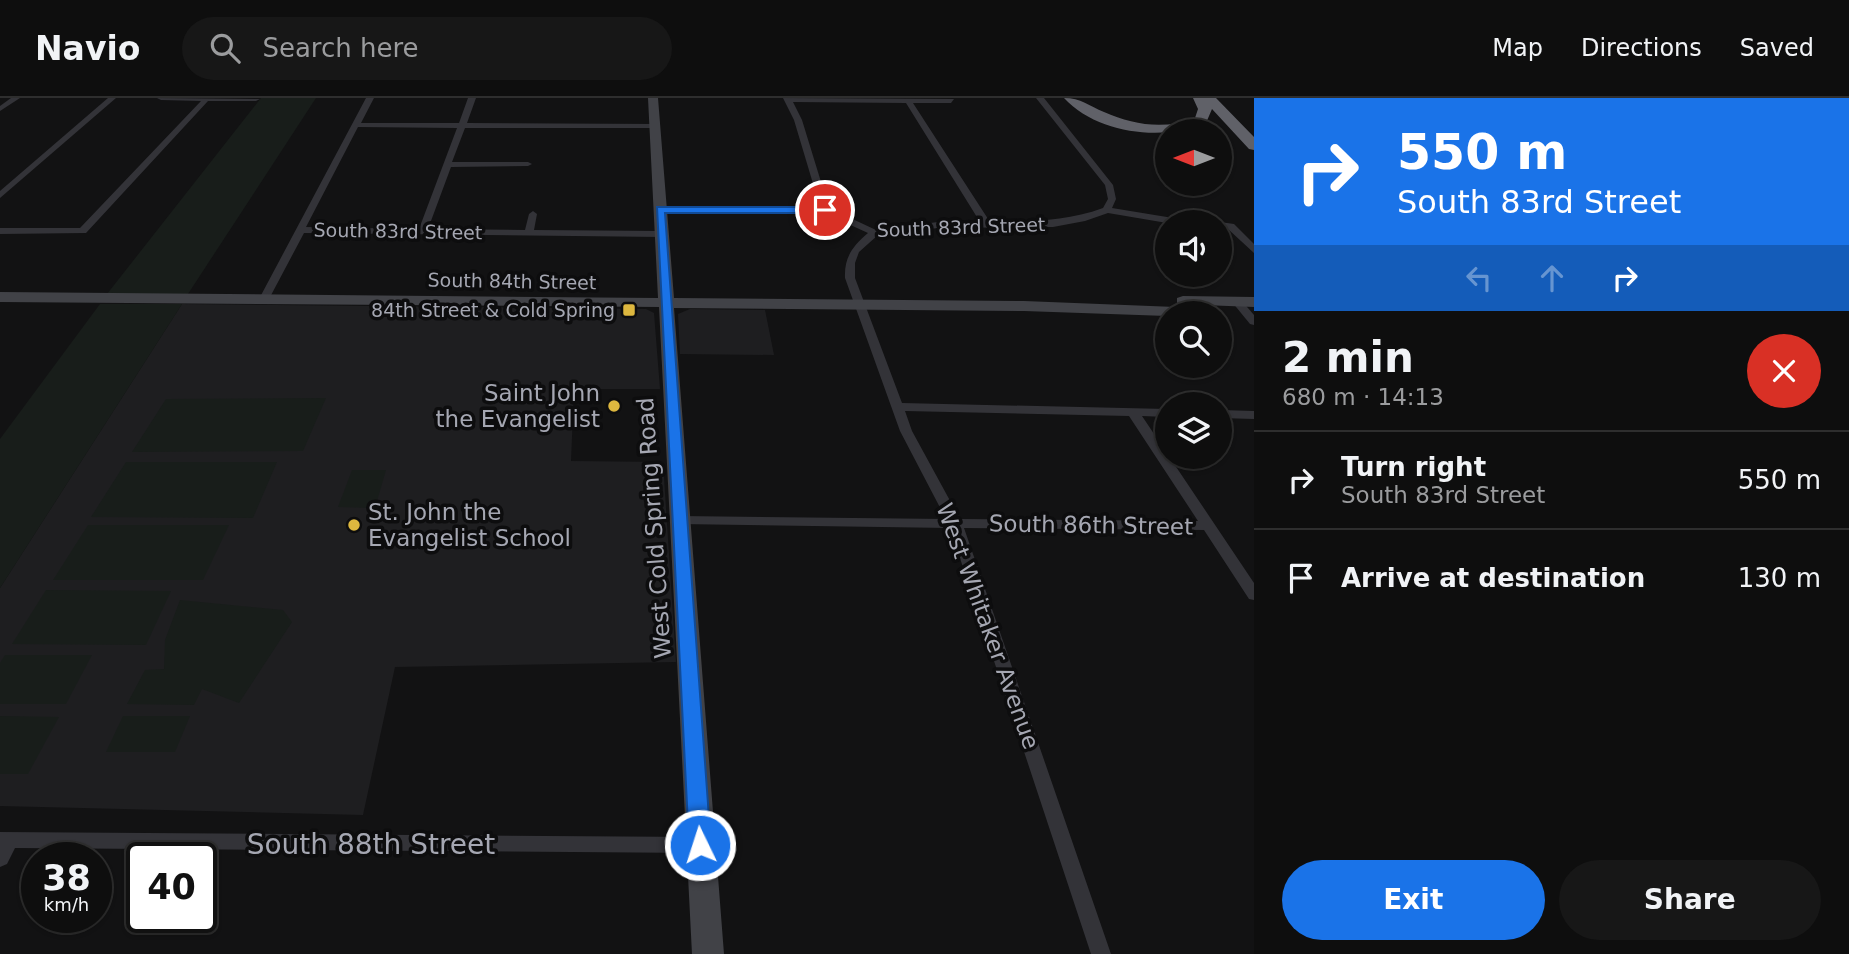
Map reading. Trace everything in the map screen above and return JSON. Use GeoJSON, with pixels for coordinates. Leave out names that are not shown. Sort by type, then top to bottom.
{"type":"FeatureCollection","features":[{"type":"Feature","properties":{"kind":"highway"},"geometry":{"type":"LineString","coordinates":[[1070,98],[1114,121],[1168,128],[1188,126],[1201,120],[1205,109],[1200,98]]}},
{"type":"Feature","properties":{"kind":"highway"},"geometry":{"type":"LineString","coordinates":[[1209,98],[1254,146]]}},
{"type":"Feature","properties":{"kind":"street"},"geometry":{"type":"LineString","coordinates":[[0,110],[16,98]]}},
{"type":"Feature","properties":{"kind":"street"},"geometry":{"type":"LineString","coordinates":[[0,195],[112,98]]}},
{"type":"Feature","properties":{"kind":"street"},"geometry":{"type":"LineString","coordinates":[[161,98],[256,99]]}},
{"type":"Feature","properties":{"kind":"street"},"geometry":{"type":"LineString","coordinates":[[0,231],[83,231],[207,98]]}},
{"type":"Feature","properties":{"kind":"street"},"geometry":{"type":"LineString","coordinates":[[264,299],[370,98]]}},
{"type":"Feature","properties":{"kind":"street"},"geometry":{"type":"LineString","coordinates":[[423,231],[472,98]]}},
{"type":"Feature","properties":{"kind":"street","name":"West Cold Spring Road"},"geometry":{"type":"LineString","coordinates":[[653,98],[708,954]]}},
{"type":"Feature","properties":{"kind":"street"},"geometry":{"type":"LineString","coordinates":[[1040,98],[1109,185],[1112,199],[1107,210]]}},
{"type":"Feature","properties":{"kind":"street"},"geometry":{"type":"LineString","coordinates":[[825,210],[798,120],[788,99],[907,99],[951,102]]}},
{"type":"Feature","properties":{"kind":"street"},"geometry":{"type":"LineString","coordinates":[[907,99],[987,225]]}},
{"type":"Feature","properties":{"kind":"street"},"geometry":{"type":"LineString","coordinates":[[356,125],[655,126]]}},
{"type":"Feature","properties":{"kind":"street"},"geometry":{"type":"LineString","coordinates":[[446,164],[528,164]]}},
{"type":"Feature","properties":{"kind":"street","name":"South 83rd Street"},"geometry":{"type":"LineString","coordinates":[[660,210],[825,210],[875,233],[923,225],[1053,224],[1082,219],[1107,210],[1155,218]]}},
{"type":"Feature","properties":{"kind":"street"},"geometry":{"type":"LineString","coordinates":[[529,233],[533,214]]}},
{"type":"Feature","properties":{"kind":"street","name":"South 83rd Street"},"geometry":{"type":"LineString","coordinates":[[302,230],[662,234]]}},
{"type":"Feature","properties":{"kind":"street"},"geometry":{"type":"LineString","coordinates":[[1232,232],[1254,250]]}},
{"type":"Feature","properties":{"kind":"street","name":"West Whitaker Avenue"},"geometry":{"type":"LineString","coordinates":[[875,233],[861,243],[848,263],[860,304],[906,431],[956,524],[1101,954]]}},
{"type":"Feature","properties":{"kind":"street","name":"South 84th Street"},"geometry":{"type":"LineString","coordinates":[[0,297],[1024,306],[1155,311]]}},
{"type":"Feature","properties":{"kind":"street","name":"South 84th Street"},"geometry":{"type":"LineString","coordinates":[[1024,306],[1098,301],[1249,311]]}},
{"type":"Feature","properties":{"kind":"street"},"geometry":{"type":"LineString","coordinates":[[899,407],[1155,413]]}},
{"type":"Feature","properties":{"kind":"street"},"geometry":{"type":"LineString","coordinates":[[1134,414],[1254,595]]}},
{"type":"Feature","properties":{"kind":"street"},"geometry":{"type":"LineString","coordinates":[[1232,414],[1254,415]]}},
{"type":"Feature","properties":{"kind":"street","name":"South 86th Street"},"geometry":{"type":"LineString","coordinates":[[679,520],[1208,526]]}},
{"type":"Feature","properties":{"kind":"street","name":"South 88th Street"},"geometry":{"type":"LineString","coordinates":[[3,846],[700,845]]}},
{"type":"Feature","properties":{"kind":"shaded area"},"geometry":{"type":"Polygon","coordinates":[[[261,98],[316,98],[188,294],[107,294],[261,98]]]}},
{"type":"Feature","properties":{"kind":"shaded area"},"geometry":{"type":"Polygon","coordinates":[[[100,304],[182,304],[0,588],[0,439],[100,304]]]}},
{"type":"Feature","properties":{"kind":"shaded area","name":"St. John the Evangelist School"},"geometry":{"type":"Polygon","coordinates":[[[182,304],[646,309],[654,313],[660,389],[574,389],[571,461],[663,462],[676,662],[395,667],[363,815],[0,806],[0,588],[182,304]]]}},
{"type":"Feature","properties":{"kind":"shaded area"},"geometry":{"type":"Polygon","coordinates":[[[690,309],[765,310],[774,355],[680,354],[678,314],[690,309]]]}},
{"type":"Feature","properties":{"kind":"shaded area"},"geometry":{"type":"Polygon","coordinates":[[[326,398],[303,451],[132,452],[166,399],[326,398]]]}},
{"type":"Feature","properties":{"kind":"shaded area"},"geometry":{"type":"Polygon","coordinates":[[[126,462],[277,462],[253,518],[91,517],[126,462]]]}},
{"type":"Feature","properties":{"kind":"shaded area"},"geometry":{"type":"Polygon","coordinates":[[[352,470],[386,470],[375,508],[338,507],[352,470]]]}},
{"type":"Feature","properties":{"kind":"shaded area"},"geometry":{"type":"Polygon","coordinates":[[[88,525],[229,525],[203,580],[53,580],[88,525]]]}},
{"type":"Feature","properties":{"kind":"shaded area"},"geometry":{"type":"Polygon","coordinates":[[[46,590],[171,591],[146,645],[12,644],[46,590]]]}},
{"type":"Feature","properties":{"kind":"shaded area"},"geometry":{"type":"Polygon","coordinates":[[[180,600],[283,610],[292,622],[239,703],[202,689],[194,705],[127,704],[145,670],[164,669],[165,640],[180,600]]]}},
{"type":"Feature","properties":{"kind":"shaded area"},"geometry":{"type":"Polygon","coordinates":[[[5,655],[92,655],[66,704],[0,704],[0,663],[5,655]]]}},
{"type":"Feature","properties":{"kind":"shaded area"},"geometry":{"type":"Polygon","coordinates":[[[0,716],[59,717],[28,774],[0,774],[0,716]]]}},
{"type":"Feature","properties":{"kind":"shaded area"},"geometry":{"type":"Polygon","coordinates":[[[123,716],[190,716],[175,752],[106,752],[123,716]]]}},
{"type":"Feature","properties":{"kind":"place","name":"84th Street & Cold Spring"},"geometry":{"type":"Point","coordinates":[629,310]}},
{"type":"Feature","properties":{"kind":"place","name":"Saint John the Evangelist"},"geometry":{"type":"Point","coordinates":[614,406]}},
{"type":"Feature","properties":{"kind":"place","name":"St. John the Evangelist School"},"geometry":{"type":"Point","coordinates":[354,525]}},
{"type":"Feature","properties":{"kind":"route"},"geometry":{"type":"LineString","coordinates":[[700,845],[660,210],[825,210]]}}]}
